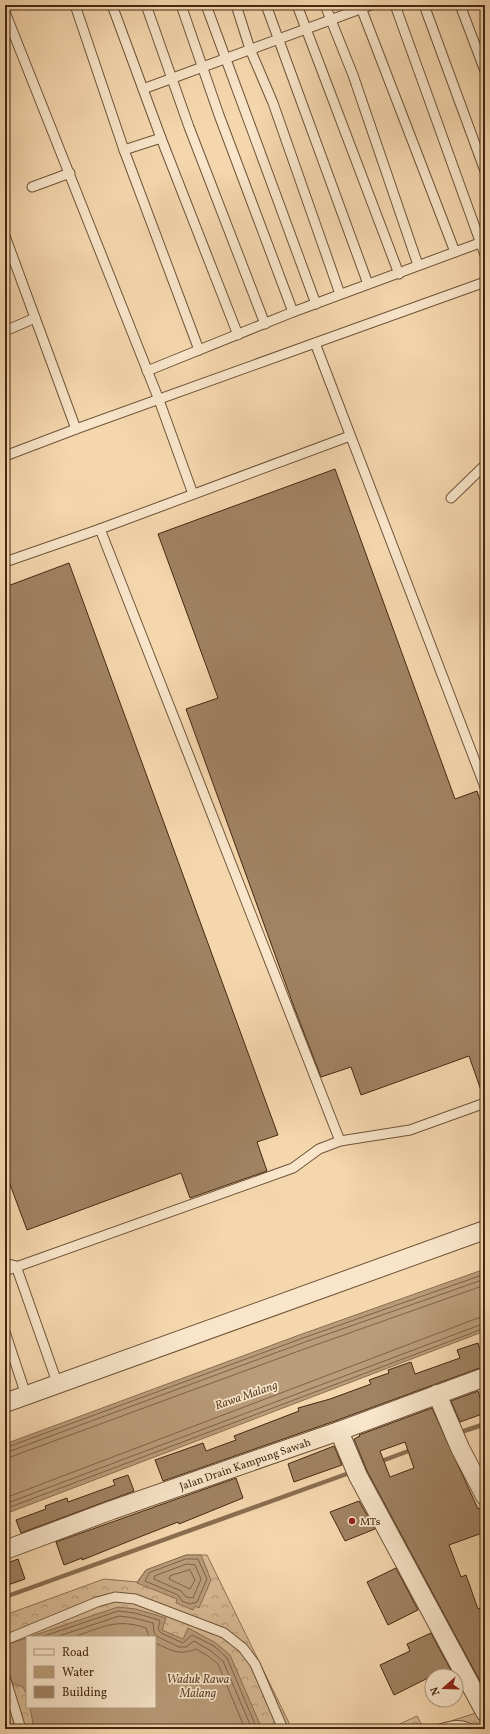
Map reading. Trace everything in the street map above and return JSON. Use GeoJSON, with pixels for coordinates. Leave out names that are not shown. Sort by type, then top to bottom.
{"type":"FeatureCollection","features":[{"type":"Feature","properties":{"kind":"street"},"geometry":{"type":"LineString","coordinates":[[5,1403],[485,1230]]}},
{"type":"Feature","properties":{"kind":"street","name":"Jalan Drain Kampung Sawah"},"geometry":{"type":"LineString","coordinates":[[5,1550],[112,1510],[339,1431],[485,1377]]}},
{"type":"Feature","properties":{"kind":"street"},"geometry":{"type":"LineString","coordinates":[[437,1394],[460,1448],[485,1496]]}},
{"type":"Feature","properties":{"kind":"street"},"geometry":{"type":"LineString","coordinates":[[339,1431],[348,1456],[358,1476],[485,1712]]}},
{"type":"Feature","properties":{"kind":"lane"},"geometry":{"type":"LineString","coordinates":[[75,5],[124,150],[199,350]]}},
{"type":"Feature","properties":{"kind":"lane"},"geometry":{"type":"LineString","coordinates":[[112,5],[161,138],[238,335]]}},
{"type":"Feature","properties":{"kind":"lane"},"geometry":{"type":"LineString","coordinates":[[146,5],[171,78],[265,324]]}},
{"type":"Feature","properties":{"kind":"lane"},"geometry":{"type":"LineString","coordinates":[[181,5],[293,312]]}},
{"type":"Feature","properties":{"kind":"lane"},"geometry":{"type":"LineString","coordinates":[[206,5],[316,304]]}},
{"type":"Feature","properties":{"kind":"lane"},"geometry":{"type":"LineString","coordinates":[[236,5],[250,49],[273,103],[340,294]]}},
{"type":"Feature","properties":{"kind":"lane"},"geometry":{"type":"LineString","coordinates":[[266,5],[368,284]]}},
{"type":"Feature","properties":{"kind":"lane"},"geometry":{"type":"LineString","coordinates":[[297,5],[399,274]]}},
{"type":"Feature","properties":{"kind":"lane"},"geometry":{"type":"LineString","coordinates":[[325,5],[353,75],[418,265]]}},
{"type":"Feature","properties":{"kind":"lane"},"geometry":{"type":"LineString","coordinates":[[143,89],[330,20],[361,7],[371,5]]}},
{"type":"Feature","properties":{"kind":"lane"},"geometry":{"type":"LineString","coordinates":[[395,5],[483,242],[485,255]]}},
{"type":"Feature","properties":{"kind":"lane"},"geometry":{"type":"LineString","coordinates":[[424,5],[485,171]]}},
{"type":"Feature","properties":{"kind":"lane"},"geometry":{"type":"LineString","coordinates":[[460,5],[485,71]]}},
{"type":"Feature","properties":{"kind":"lane"},"geometry":{"type":"LineString","coordinates":[[361,7],[454,252]]}},
{"type":"Feature","properties":{"kind":"lane"},"geometry":{"type":"LineString","coordinates":[[5,12],[148,371],[192,494]]}},
{"type":"Feature","properties":{"kind":"lane"},"geometry":{"type":"LineString","coordinates":[[124,150],[161,138]]}},
{"type":"Feature","properties":{"kind":"lane"},"geometry":{"type":"LineString","coordinates":[[32,187],[70,174]]}},
{"type":"Feature","properties":{"kind":"lane"},"geometry":{"type":"LineString","coordinates":[[5,236],[76,429]]}},
{"type":"Feature","properties":{"kind":"lane"},"geometry":{"type":"LineString","coordinates":[[148,371],[293,312],[483,242]]}},
{"type":"Feature","properties":{"kind":"lane"},"geometry":{"type":"LineString","coordinates":[[5,456],[485,282]]}},
{"type":"Feature","properties":{"kind":"lane"},"geometry":{"type":"LineString","coordinates":[[5,331],[35,318]]}},
{"type":"Feature","properties":{"kind":"lane"},"geometry":{"type":"LineString","coordinates":[[315,343],[485,787]]}},
{"type":"Feature","properties":{"kind":"lane"},"geometry":{"type":"LineString","coordinates":[[5,562],[100,529],[350,436]]}},
{"type":"Feature","properties":{"kind":"lane"},"geometry":{"type":"LineString","coordinates":[[451,498],[485,465]]}},
{"type":"Feature","properties":{"kind":"lane"},"geometry":{"type":"LineString","coordinates":[[100,529],[340,1141]]}},
{"type":"Feature","properties":{"kind":"lane"},"geometry":{"type":"LineString","coordinates":[[5,1271],[293,1168],[319,1149],[340,1141],[410,1130],[485,1103]]}},
{"type":"Feature","properties":{"kind":"lane"},"geometry":{"type":"LineString","coordinates":[[5,1262],[16,1266]]}},
{"type":"Feature","properties":{"kind":"lane"},"geometry":{"type":"LineString","coordinates":[[16,1266],[58,1384]]}},
{"type":"Feature","properties":{"kind":"lane"},"geometry":{"type":"LineString","coordinates":[[5,1332],[26,1396]]}},
{"type":"Feature","properties":{"kind":"lane"},"geometry":{"type":"LineString","coordinates":[[5,1640],[97,1602],[115,1597],[135,1599],[224,1633],[244,1648],[255,1664],[283,1729]]}},
{"type":"Feature","properties":{"kind":"lane"},"geometry":{"type":"LineString","coordinates":[[5,1677],[20,1729]]}},
{"type":"Feature","properties":{"kind":"lane"},"geometry":{"type":"LineString","coordinates":[[440,1729],[464,1725],[470,1729]]}},
{"type":"Feature","properties":{"kind":"green space"},"geometry":{"type":"Polygon","coordinates":[[[186,1555],[207,1555],[292,1729],[12,1729],[5,1713],[5,1615],[104,1579],[137,1582],[146,1570],[186,1555]]]}},
{"type":"Feature","properties":{"kind":"green space"},"geometry":{"type":"Polygon","coordinates":[[[479,1712],[485,1724],[485,1729],[426,1729],[479,1712]]]}},
{"type":"Feature","properties":{"kind":"green space"},"geometry":{"type":"Polygon","coordinates":[[[417,1716],[424,1729],[389,1729],[417,1716]]]}},
{"type":"Feature","properties":{"kind":"water","name":"Rawa Malang"},"geometry":{"type":"Polygon","coordinates":[[[485,1269],[485,1331],[5,1514],[5,1444],[302,1334],[485,1269]]]}},
{"type":"Feature","properties":{"kind":"water"},"geometry":{"type":"Polygon","coordinates":[[[186,1555],[201,1555],[211,1580],[199,1608],[195,1606],[193,1610],[176,1603],[177,1599],[137,1583],[146,1570],[186,1555]]]}},
{"type":"Feature","properties":{"kind":"water","name":"Waduk Rawa Malang"},"geometry":{"type":"Polygon","coordinates":[[[118,1607],[136,1609],[166,1618],[162,1630],[183,1639],[188,1628],[216,1643],[230,1655],[262,1729],[34,1729],[30,1708],[156,1708],[156,1636],[32,1636],[118,1607]]]}},
{"type":"Feature","properties":{"kind":"water"},"geometry":{"type":"Polygon","coordinates":[[[26,1638],[26,1693],[23,1687],[13,1684],[5,1663],[5,1645],[26,1638]]]}},
{"type":"Feature","properties":{"kind":"building"},"geometry":{"type":"Polygon","coordinates":[[[335,469],[455,799],[477,791],[485,814],[485,1096],[483,1096],[469,1056],[361,1095],[351,1067],[321,1077],[294,1007],[186,709],[218,698],[158,534],[335,469]]]}},
{"type":"Feature","properties":{"kind":"building"},"geometry":{"type":"Polygon","coordinates":[[[69,563],[278,1135],[257,1142],[267,1171],[190,1198],[181,1173],[27,1230],[5,1171],[5,587],[69,563]]]}},
{"type":"Feature","properties":{"kind":"building"},"geometry":{"type":"Polygon","coordinates":[[[478,1343],[485,1366],[335,1421],[163,1481],[155,1460],[203,1443],[206,1451],[236,1440],[234,1436],[299,1411],[298,1408],[330,1399],[371,1384],[369,1380],[389,1373],[388,1370],[411,1362],[415,1374],[460,1358],[457,1350],[478,1343]]]}},
{"type":"Feature","properties":{"kind":"building"},"geometry":{"type":"Polygon","coordinates":[[[478,1391],[485,1413],[460,1422],[451,1401],[478,1391]]]}},
{"type":"Feature","properties":{"kind":"building"},"geometry":{"type":"Polygon","coordinates":[[[432,1408],[478,1509],[485,1506],[485,1532],[449,1545],[461,1577],[466,1575],[478,1609],[485,1606],[485,1683],[482,1685],[367,1471],[354,1439],[360,1436],[359,1435],[432,1408]],[[405,1442],[380,1451],[390,1477],[414,1468],[405,1442]]]}},
{"type":"Feature","properties":{"kind":"building"},"geometry":{"type":"Polygon","coordinates":[[[334,1446],[342,1465],[294,1482],[288,1464],[334,1446]]]}},
{"type":"Feature","properties":{"kind":"building"},"geometry":{"type":"Polygon","coordinates":[[[128,1475],[134,1491],[21,1533],[16,1520],[46,1509],[45,1506],[67,1498],[68,1502],[115,1485],[113,1480],[128,1475]]]}},
{"type":"Feature","properties":{"kind":"building"},"geometry":{"type":"Polygon","coordinates":[[[236,1478],[243,1498],[179,1524],[178,1522],[82,1560],[82,1558],[64,1565],[56,1542],[236,1478]]]}},
{"type":"Feature","properties":{"kind":"building","name":"MTs"},"geometry":{"type":"Polygon","coordinates":[[[359,1501],[375,1529],[345,1541],[330,1512],[359,1501]]]}},
{"type":"Feature","properties":{"kind":"building"},"geometry":{"type":"Polygon","coordinates":[[[18,1559],[25,1579],[5,1586],[5,1564],[18,1559]]]}},
{"type":"Feature","properties":{"kind":"building"},"geometry":{"type":"Polygon","coordinates":[[[396,1568],[418,1610],[388,1625],[367,1582],[396,1568]]]}},
{"type":"Feature","properties":{"kind":"building"},"geometry":{"type":"Polygon","coordinates":[[[431,1633],[450,1668],[424,1668],[424,1680],[394,1695],[380,1665],[410,1651],[407,1644],[431,1633]]]}},
{"type":"Feature","properties":{"kind":"waterway"},"geometry":{"type":"LineString","coordinates":[[458,1433],[485,1424]]}},
{"type":"Feature","properties":{"kind":"waterway"},"geometry":{"type":"LineString","coordinates":[[379,1462],[414,1449]]}},
{"type":"Feature","properties":{"kind":"waterway"},"geometry":{"type":"LineString","coordinates":[[5,1597],[352,1472]]}},
{"type":"Feature","properties":{"kind":"place","name":"MTs"},"geometry":{"type":"Point","coordinates":[352,1521]}}]}
